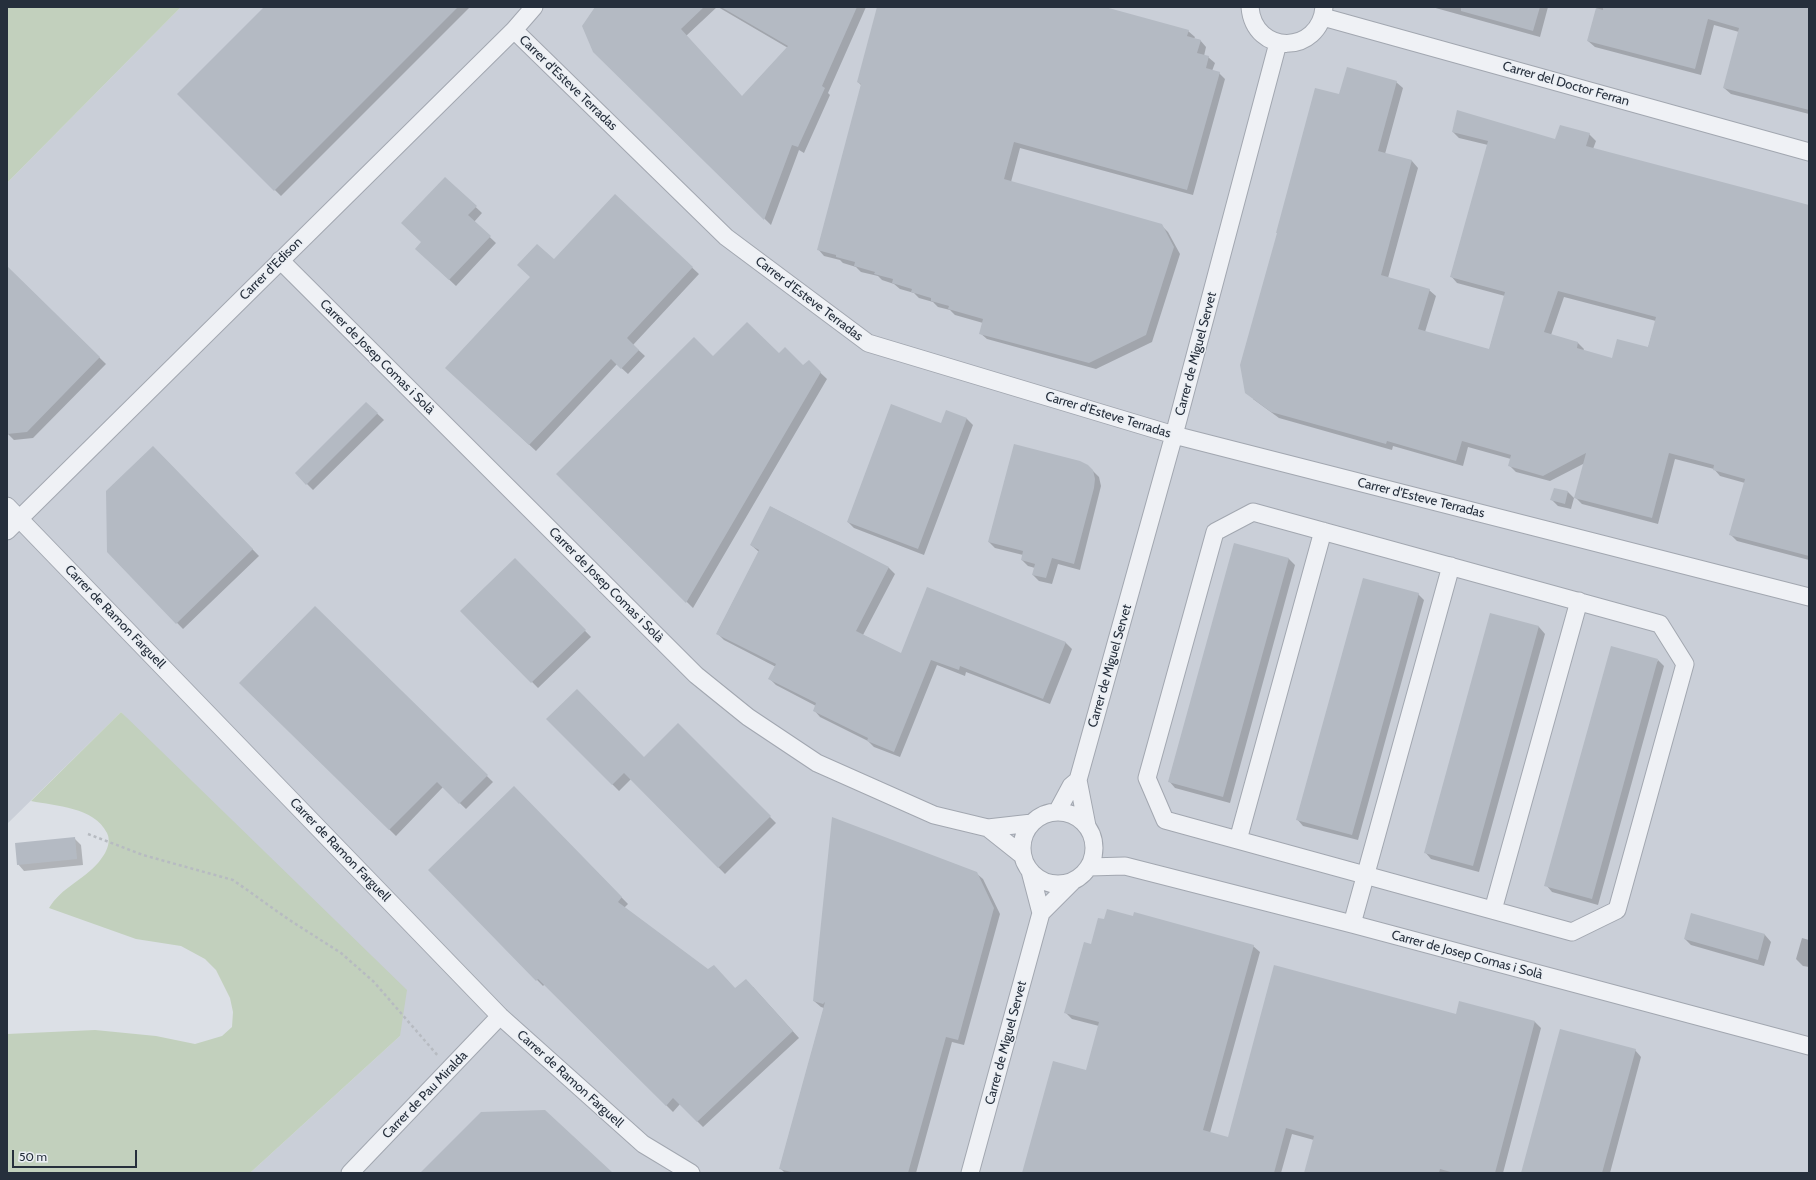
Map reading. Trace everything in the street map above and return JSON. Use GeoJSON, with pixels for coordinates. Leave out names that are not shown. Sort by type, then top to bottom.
{"type":"FeatureCollection","features":[{"type":"Feature","properties":{"kind":"street","name":"Carrer d'Edison"},"geometry":{"type":"LineString","coordinates":[[7,531],[514,30],[534,7]]}},
{"type":"Feature","properties":{"kind":"street"},"geometry":{"type":"LineString","coordinates":[[1250,7],[1251,18],[1258,30],[1268,39],[1278,43],[1291,43],[1304,40],[1315,31],[1323,12]]}},
{"type":"Feature","properties":{"kind":"street","name":"Carrer del Doctor Ferran"},"geometry":{"type":"LineString","coordinates":[[1323,12],[1809,152]]}},
{"type":"Feature","properties":{"kind":"street","name":"Carrer d'Esteve Terradas"},"geometry":{"type":"LineString","coordinates":[[514,30],[726,237],[868,343],[1174,436],[1809,597]]}},
{"type":"Feature","properties":{"kind":"street","name":"Carrer de Miguel Servet"},"geometry":{"type":"LineString","coordinates":[[1087,826],[1078,780],[1174,436],[1278,43]]}},
{"type":"Feature","properties":{"kind":"street","name":"Carrer de Josep Comas i Solà"},"geometry":{"type":"LineString","coordinates":[[280,260],[696,675],[748,717],[817,764],[934,815],[988,828],[1032,823]]}},
{"type":"Feature","properties":{"kind":"street","name":"Carrer de Ramon Farguell"},"geometry":{"type":"LineString","coordinates":[[7,506],[500,1016],[643,1144],[691,1173]]}},
{"type":"Feature","properties":{"kind":"street"},"geometry":{"type":"LineString","coordinates":[[1253,512],[1323,531],[1660,624],[1684,664],[1617,910],[1572,932],[1165,820],[1147,778],[1215,532],[1253,512]]}},
{"type":"Feature","properties":{"kind":"street"},"geometry":{"type":"LineString","coordinates":[[1238,840],[1323,531]]}},
{"type":"Feature","properties":{"kind":"street"},"geometry":{"type":"LineString","coordinates":[[1352,924],[1451,566]]}},
{"type":"Feature","properties":{"kind":"street"},"geometry":{"type":"LineString","coordinates":[[1493,910],[1579,601]]}},
{"type":"Feature","properties":{"kind":"street","name":"Carrer de Miguel Servet"},"geometry":{"type":"LineString","coordinates":[[1057,812],[1072,786],[1078,780]]}},
{"type":"Feature","properties":{"kind":"street"},"geometry":{"type":"LineString","coordinates":[[1057,812],[1074,815],[1087,826],[1092,835],[1095,846],[1094,857],[1082,876],[1072,882],[1061,885],[1049,884],[1039,879],[1030,871],[1022,855],[1023,838],[1032,823],[1046,814],[1057,812]]}},
{"type":"Feature","properties":{"kind":"street","name":"Carrer de Josep Comas i Solà"},"geometry":{"type":"LineString","coordinates":[[988,828],[1022,855]]}},
{"type":"Feature","properties":{"kind":"street","name":"Carrer de Josep Comas i Solà"},"geometry":{"type":"LineString","coordinates":[[1095,846],[1125,866]]}},
{"type":"Feature","properties":{"kind":"street","name":"Carrer de Josep Comas i Solà"},"geometry":{"type":"LineString","coordinates":[[1089,867],[1125,866],[1352,924],[1809,1046]]}},
{"type":"Feature","properties":{"kind":"street","name":"Carrer de Miguel Servet"},"geometry":{"type":"LineString","coordinates":[[1030,871],[1041,913]]}},
{"type":"Feature","properties":{"kind":"street","name":"Carrer de Miguel Servet"},"geometry":{"type":"LineString","coordinates":[[970,1173],[1041,913],[1072,882]]}},
{"type":"Feature","properties":{"kind":"street","name":"Carrer de Pau Miralda"},"geometry":{"type":"LineString","coordinates":[[350,1173],[500,1016]]}},
{"type":"Feature","properties":{"kind":"path"},"geometry":{"type":"LineString","coordinates":[[88,834],[143,855],[233,880],[288,919],[341,953],[379,988],[425,1039],[449,1069]]}},
{"type":"Feature","properties":{"kind":"shaded area"},"geometry":{"type":"Polygon","coordinates":[[[181,7],[1809,7],[1809,1173],[250,1173],[400,1036],[121,712],[7,824],[7,183],[181,7]]]}},
{"type":"Feature","properties":{"kind":"green space"},"geometry":{"type":"Polygon","coordinates":[[[7,7],[181,7],[7,183],[7,7]]]}},
{"type":"Feature","properties":{"kind":"green space"},"geometry":{"type":"Polygon","coordinates":[[[121,712],[407,990],[400,1036],[250,1173],[7,1173],[7,1034],[95,1030],[156,1036],[195,1044],[222,1036],[232,1027],[233,1012],[230,998],[216,970],[205,959],[181,946],[136,939],[49,908],[66,889],[98,863],[107,849],[109,841],[107,833],[101,824],[84,813],[63,806],[31,801],[121,712]]]}},
{"type":"Feature","properties":{"kind":"building"},"geometry":{"type":"Polygon","coordinates":[[[264,7],[458,7],[274,191],[177,94],[264,7]]]}},
{"type":"Feature","properties":{"kind":"building"},"geometry":{"type":"Polygon","coordinates":[[[595,7],[704,7],[681,29],[742,96],[788,46],[721,7],[857,7],[822,86],[825,88],[798,147],[792,145],[764,220],[593,52],[582,26],[595,7]]]}},
{"type":"Feature","properties":{"kind":"building"},"geometry":{"type":"Polygon","coordinates":[[[877,7],[1105,7],[1189,30],[1187,36],[1201,40],[1197,53],[1209,56],[1206,68],[1220,72],[1187,190],[1014,142],[1004,179],[1162,224],[1174,247],[1146,335],[1089,363],[979,334],[983,319],[948,309],[949,306],[931,301],[931,298],[911,292],[912,289],[892,283],[893,279],[874,274],[875,272],[854,266],[855,262],[817,250],[861,84],[857,82],[877,7]]]}},
{"type":"Feature","properties":{"kind":"building"},"geometry":{"type":"Polygon","coordinates":[[[1461,7],[1540,7],[1533,31],[1461,11],[1461,7]]]}},
{"type":"Feature","properties":{"kind":"building"},"geometry":{"type":"Polygon","coordinates":[[[1603,7],[1809,7],[1809,110],[1723,88],[1739,28],[1708,19],[1695,69],[1587,41],[1596,8],[1603,10],[1603,7]]]}},
{"type":"Feature","properties":{"kind":"building"},"geometry":{"type":"Polygon","coordinates":[[[1347,67],[1397,81],[1378,151],[1412,160],[1381,275],[1430,289],[1418,329],[1489,349],[1505,292],[1450,277],[1488,141],[1452,132],[1457,110],[1555,139],[1560,125],[1590,133],[1586,146],[1809,205],[1809,556],[1729,535],[1745,479],[1713,470],[1714,465],[1669,453],[1652,518],[1574,498],[1586,453],[1543,476],[1508,466],[1511,455],[1462,441],[1456,461],[1387,441],[1386,444],[1271,412],[1245,393],[1240,365],[1277,233],[1315,88],[1339,94],[1347,67]],[[1558,291],[1544,332],[1578,342],[1577,348],[1612,358],[1617,339],[1648,347],[1656,317],[1558,291]]]}},
{"type":"Feature","properties":{"kind":"building"},"geometry":{"type":"Polygon","coordinates":[[[445,177],[477,206],[468,215],[491,236],[449,280],[415,249],[421,242],[401,223],[445,177]]]}},
{"type":"Feature","properties":{"kind":"building"},"geometry":{"type":"Polygon","coordinates":[[[615,194],[693,267],[627,338],[639,350],[621,369],[611,359],[529,445],[445,368],[530,277],[517,265],[537,244],[554,259],[615,194]]]}},
{"type":"Feature","properties":{"kind":"building"},"geometry":{"type":"Polygon","coordinates":[[[7,266],[100,357],[27,432],[7,434],[7,266]]]}},
{"type":"Feature","properties":{"kind":"building"},"geometry":{"type":"Polygon","coordinates":[[[747,322],[779,353],[785,347],[803,365],[809,360],[821,372],[686,603],[556,474],[694,337],[713,356],[747,322]]]}},
{"type":"Feature","properties":{"kind":"building"},"geometry":{"type":"Polygon","coordinates":[[[366,402],[378,413],[306,485],[295,473],[366,402]]]}},
{"type":"Feature","properties":{"kind":"building"},"geometry":{"type":"Polygon","coordinates":[[[891,404],[941,423],[946,410],[967,418],[918,549],[847,522],[891,404]]]}},
{"type":"Feature","properties":{"kind":"building"},"geometry":{"type":"Polygon","coordinates":[[[1014,444],[1080,461],[1088,465],[1093,470],[1095,479],[1094,488],[1074,564],[1052,558],[1046,578],[1032,575],[1035,564],[1021,560],[1023,551],[988,542],[1014,444]]]}},
{"type":"Feature","properties":{"kind":"building"},"geometry":{"type":"Polygon","coordinates":[[[153,446],[253,549],[176,624],[107,552],[106,491],[153,446]]]}},
{"type":"Feature","properties":{"kind":"building"},"geometry":{"type":"Polygon","coordinates":[[[1554,488],[1568,491],[1565,504],[1550,500],[1554,488]]]}},
{"type":"Feature","properties":{"kind":"building"},"geometry":{"type":"Polygon","coordinates":[[[770,506],[889,567],[856,631],[901,653],[927,587],[1066,642],[1043,699],[960,666],[959,670],[931,660],[894,752],[867,741],[868,738],[813,711],[816,703],[768,679],[776,664],[716,634],[759,550],[750,545],[770,506]]]}},
{"type":"Feature","properties":{"kind":"building"},"geometry":{"type":"Polygon","coordinates":[[[1234,543],[1289,558],[1223,797],[1168,782],[1234,543]]]}},
{"type":"Feature","properties":{"kind":"building"},"geometry":{"type":"Polygon","coordinates":[[[515,558],[586,630],[531,683],[460,611],[515,558]]]}},
{"type":"Feature","properties":{"kind":"building"},"geometry":{"type":"Polygon","coordinates":[[[1363,578],[1419,593],[1352,835],[1296,820],[1363,578]]]}},
{"type":"Feature","properties":{"kind":"building"},"geometry":{"type":"Polygon","coordinates":[[[315,606],[488,775],[459,804],[437,782],[389,830],[239,683],[315,606]]]}},
{"type":"Feature","properties":{"kind":"building"},"geometry":{"type":"Polygon","coordinates":[[[1490,613],[1539,626],[1473,866],[1424,853],[1490,613]]]}},
{"type":"Feature","properties":{"kind":"building"},"geometry":{"type":"Polygon","coordinates":[[[1611,646],[1658,659],[1592,899],[1544,886],[1611,646]]]}},
{"type":"Feature","properties":{"kind":"building"},"geometry":{"type":"Polygon","coordinates":[[[577,689],[644,757],[678,723],[771,816],[718,868],[624,773],[612,785],[546,719],[577,689]]]}},
{"type":"Feature","properties":{"kind":"building"},"geometry":{"type":"Polygon","coordinates":[[[514,786],[622,897],[618,902],[708,969],[714,965],[735,988],[746,979],[793,1031],[697,1122],[673,1098],[666,1106],[538,979],[536,981],[428,870],[514,786]]]}},
{"type":"Feature","properties":{"kind":"building"},"geometry":{"type":"Polygon","coordinates":[[[832,817],[977,872],[994,908],[958,1040],[946,1037],[908,1173],[795,1173],[779,1169],[825,1002],[823,1004],[813,1001],[832,817]]]}},
{"type":"Feature","properties":{"kind":"building"},"geometry":{"type":"Polygon","coordinates":[[[75,837],[77,859],[17,865],[15,843],[75,837]]]}},
{"type":"Feature","properties":{"kind":"building"},"geometry":{"type":"Polygon","coordinates":[[[1107,909],[1133,916],[1134,912],[1254,945],[1203,1130],[1228,1137],[1274,965],[1456,1014],[1459,1001],[1535,1021],[1495,1173],[1454,1173],[1440,1169],[1439,1173],[1304,1173],[1314,1136],[1286,1128],[1274,1173],[1022,1173],[1053,1061],[1086,1070],[1099,1022],[1064,1013],[1084,942],[1091,944],[1098,918],[1104,919],[1107,909]]]}},
{"type":"Feature","properties":{"kind":"building"},"geometry":{"type":"Polygon","coordinates":[[[1691,913],[1765,934],[1758,960],[1684,939],[1691,913]]]}},
{"type":"Feature","properties":{"kind":"building"},"geometry":{"type":"Polygon","coordinates":[[[1560,1029],[1636,1049],[1602,1173],[1521,1173],[1560,1029]]]}},
{"type":"Feature","properties":{"kind":"building"},"geometry":{"type":"Polygon","coordinates":[[[545,1110],[613,1173],[420,1173],[481,1112],[545,1110]]]}}]}
